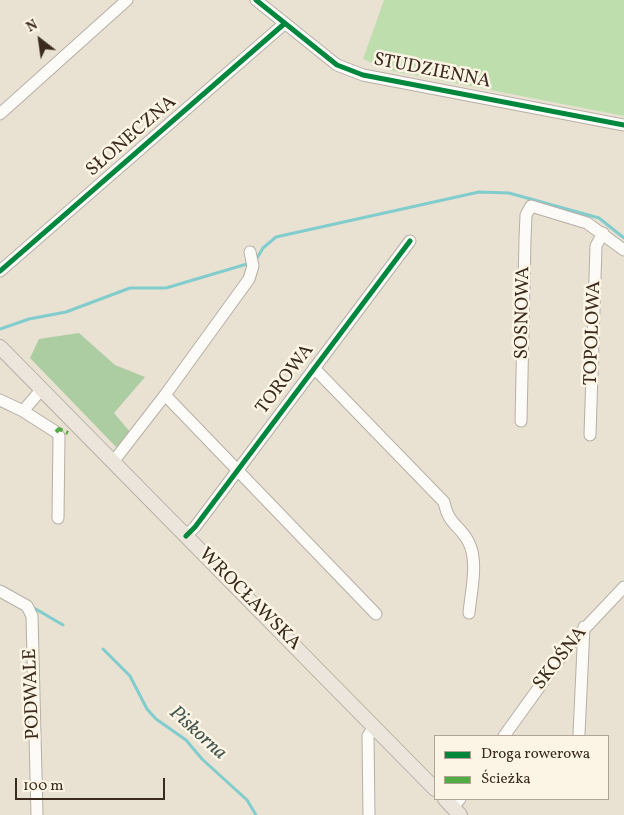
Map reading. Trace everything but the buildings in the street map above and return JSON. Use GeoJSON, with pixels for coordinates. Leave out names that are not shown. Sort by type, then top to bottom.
{"type":"FeatureCollection","features":[{"type":"Feature","properties":{"kind":"main road","name":"WROCŁAWSKA"},"geometry":{"type":"LineString","coordinates":[[0,347],[434,788]]}},
{"type":"Feature","properties":{"kind":"street"},"geometry":{"type":"LineString","coordinates":[[0,114],[127,0]]}},
{"type":"Feature","properties":{"kind":"street","name":"STUDZIENNA"},"geometry":{"type":"LineString","coordinates":[[256,0],[336,65],[364,75],[624,125]]}},
{"type":"Feature","properties":{"kind":"street","name":"SŁONECZNA"},"geometry":{"type":"LineString","coordinates":[[0,271],[284,24]]}},
{"type":"Feature","properties":{"kind":"street","name":"SOSNOWA"},"geometry":{"type":"LineString","coordinates":[[521,421],[526,215],[531,206],[587,223],[603,233]]}},
{"type":"Feature","properties":{"kind":"street"},"geometry":{"type":"LineString","coordinates":[[603,233],[624,250]]}},
{"type":"Feature","properties":{"kind":"street","name":"TOPOLOWA"},"geometry":{"type":"LineString","coordinates":[[590,435],[596,246],[603,233]]}},
{"type":"Feature","properties":{"kind":"street","name":"TOROWA"},"geometry":{"type":"LineString","coordinates":[[186,536],[410,241]]}},
{"type":"Feature","properties":{"kind":"street"},"geometry":{"type":"LineString","coordinates":[[113,462],[165,396],[249,279],[253,266],[250,252]]}},
{"type":"Feature","properties":{"kind":"street"},"geometry":{"type":"LineString","coordinates":[[314,368],[444,502],[451,522],[468,539],[474,553],[469,613]]}},
{"type":"Feature","properties":{"kind":"street"},"geometry":{"type":"LineString","coordinates":[[23,411],[41,390]]}},
{"type":"Feature","properties":{"kind":"street"},"geometry":{"type":"LineString","coordinates":[[165,396],[376,614]]}},
{"type":"Feature","properties":{"kind":"street"},"geometry":{"type":"LineString","coordinates":[[0,400],[23,411],[56,432],[59,436],[58,518]]}},
{"type":"Feature","properties":{"kind":"street","name":"SKOŚNA"},"geometry":{"type":"LineString","coordinates":[[505,735],[532,695],[584,627],[624,587]]}},
{"type":"Feature","properties":{"kind":"street","name":"PODWALE"},"geometry":{"type":"LineString","coordinates":[[0,591],[27,606],[32,616],[37,815]]}},
{"type":"Feature","properties":{"kind":"street"},"geometry":{"type":"LineString","coordinates":[[580,734],[584,627]]}},
{"type":"Feature","properties":{"kind":"street"},"geometry":{"type":"LineString","coordinates":[[369,815],[368,736],[374,727]]}},
{"type":"Feature","properties":{"kind":"green space"},"geometry":{"type":"Polygon","coordinates":[[[384,0],[624,0],[624,116],[393,71],[363,59],[384,0]]]}},
{"type":"Feature","properties":{"kind":"green space"},"geometry":{"type":"Polygon","coordinates":[[[79,333],[115,365],[145,377],[114,413],[131,433],[119,450],[30,358],[39,339],[79,333]]]}},
{"type":"Feature","properties":{"kind":"waterway"},"geometry":{"type":"LineString","coordinates":[[256,260],[263,248],[276,237],[479,192],[509,193],[599,218],[624,238]]}},
{"type":"Feature","properties":{"kind":"waterway"},"geometry":{"type":"LineString","coordinates":[[0,329],[29,319],[66,312],[130,288],[166,288],[247,264]]}},
{"type":"Feature","properties":{"kind":"waterway","name":"Piskorna"},"geometry":{"type":"LineString","coordinates":[[34,608],[63,625]]}},
{"type":"Feature","properties":{"kind":"waterway","name":"Piskorna"},"geometry":{"type":"LineString","coordinates":[[103,649],[130,676],[147,709],[156,719],[186,740],[202,759],[247,800],[256,815]]}},
{"type":"Feature","properties":{"kind":"marked path"},"geometry":{"type":"LineString","coordinates":[[56,432],[59,429],[68,433]]}},
{"type":"Feature","properties":{"kind":"cycle path"},"geometry":{"type":"LineString","coordinates":[[256,0],[337,65],[363,75],[624,125]]}},
{"type":"Feature","properties":{"kind":"cycle path"},"geometry":{"type":"LineString","coordinates":[[0,271],[284,24]]}},
{"type":"Feature","properties":{"kind":"cycle path"},"geometry":{"type":"LineString","coordinates":[[186,536],[195,527],[410,241]]}}]}
